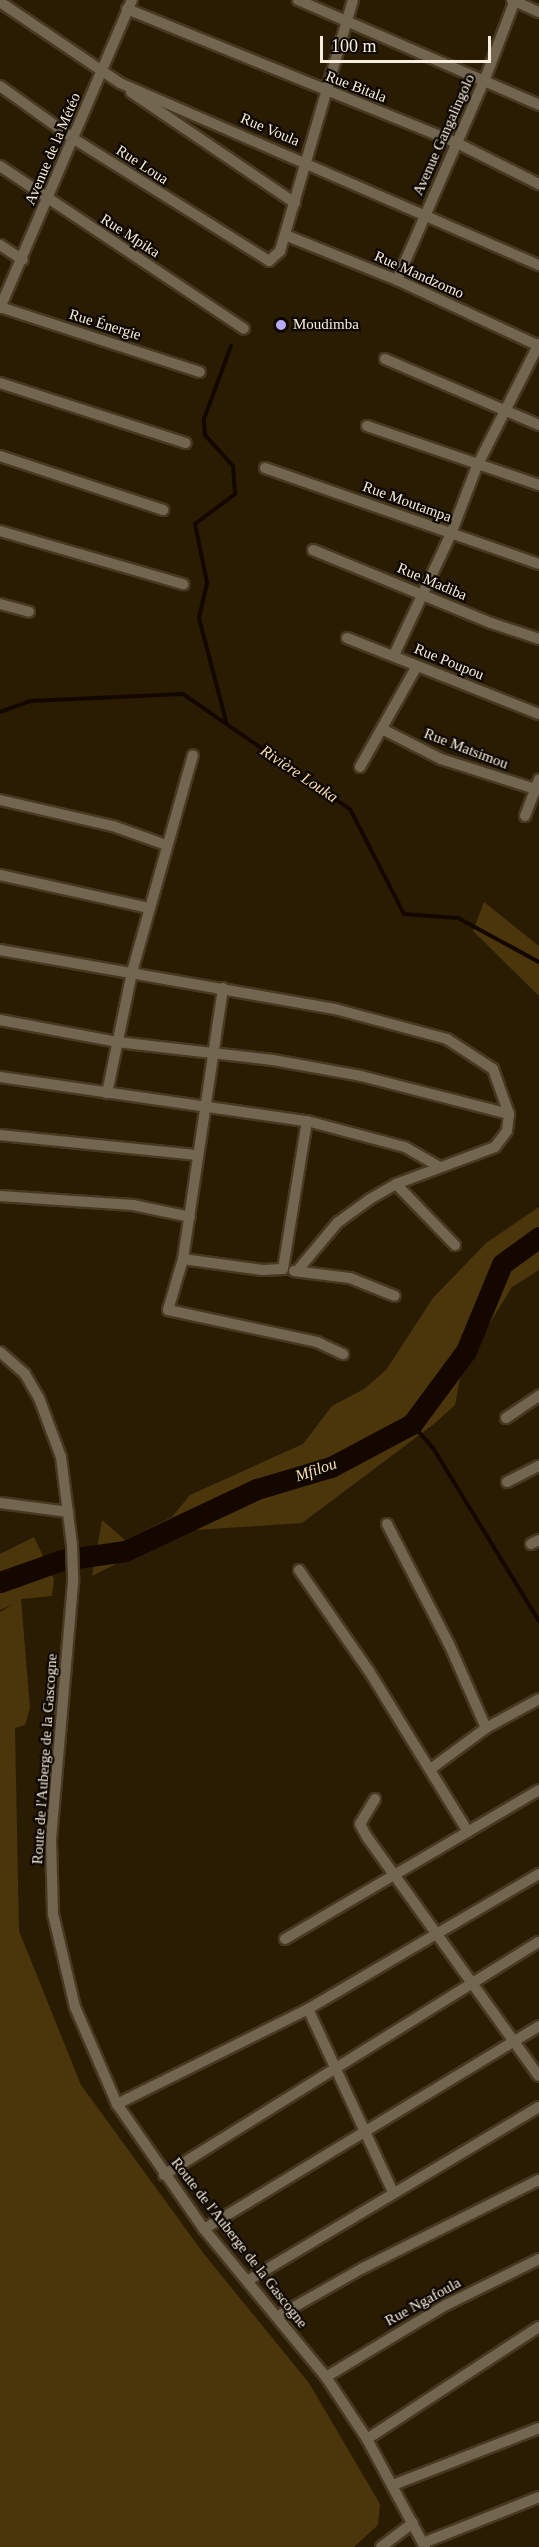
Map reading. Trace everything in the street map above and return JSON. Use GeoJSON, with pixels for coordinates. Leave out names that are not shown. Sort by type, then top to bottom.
{"type":"FeatureCollection","features":[{"type":"Feature","properties":{"kind":"street"},"geometry":{"type":"LineString","coordinates":[[298,0],[485,79],[539,105]]}},
{"type":"Feature","properties":{"kind":"street"},"geometry":{"type":"LineString","coordinates":[[285,235],[328,93],[353,0]]}},
{"type":"Feature","properties":{"kind":"street"},"geometry":{"type":"LineString","coordinates":[[514,0],[539,12]]}},
{"type":"Feature","properties":{"kind":"street","name":"Avenue Gangalingolo"},"geometry":{"type":"LineString","coordinates":[[397,280],[485,79],[514,0]]}},
{"type":"Feature","properties":{"kind":"street","name":"Rue Voula"},"geometry":{"type":"LineString","coordinates":[[0,2],[120,83],[307,162],[539,265]]}},
{"type":"Feature","properties":{"kind":"street","name":"Avenue de la Météo"},"geometry":{"type":"LineString","coordinates":[[0,308],[23,260],[129,5]]}},
{"type":"Feature","properties":{"kind":"street","name":"Rue Bitala"},"geometry":{"type":"LineString","coordinates":[[129,5],[328,93],[458,143],[539,184]]}},
{"type":"Feature","properties":{"kind":"street"},"geometry":{"type":"LineString","coordinates":[[120,83],[166,118],[295,203]]}},
{"type":"Feature","properties":{"kind":"street","name":"Rue Loua"},"geometry":{"type":"LineString","coordinates":[[0,86],[74,139],[259,259],[272,260],[285,235]]}},
{"type":"Feature","properties":{"kind":"street","name":"Rue Mpika"},"geometry":{"type":"LineString","coordinates":[[0,166],[244,329]]}},
{"type":"Feature","properties":{"kind":"street","name":"Rue Mandzomo"},"geometry":{"type":"LineString","coordinates":[[285,235],[397,280],[539,345]]}},
{"type":"Feature","properties":{"kind":"street"},"geometry":{"type":"LineString","coordinates":[[0,245],[23,260]]}},
{"type":"Feature","properties":{"kind":"street","name":"Rue Énergie"},"geometry":{"type":"LineString","coordinates":[[0,308],[200,372]]}},
{"type":"Feature","properties":{"kind":"street"},"geometry":{"type":"LineString","coordinates":[[394,655],[451,534],[477,466],[539,345]]}},
{"type":"Feature","properties":{"kind":"street"},"geometry":{"type":"LineString","coordinates":[[385,359],[539,425]]}},
{"type":"Feature","properties":{"kind":"street"},"geometry":{"type":"LineString","coordinates":[[0,383],[186,443]]}},
{"type":"Feature","properties":{"kind":"street"},"geometry":{"type":"LineString","coordinates":[[367,426],[477,466],[539,485]]}},
{"type":"Feature","properties":{"kind":"street"},"geometry":{"type":"LineString","coordinates":[[0,456],[163,510]]}},
{"type":"Feature","properties":{"kind":"street","name":"Rue Moutampa"},"geometry":{"type":"LineString","coordinates":[[265,468],[539,564]]}},
{"type":"Feature","properties":{"kind":"street"},"geometry":{"type":"LineString","coordinates":[[0,531],[183,584]]}},
{"type":"Feature","properties":{"kind":"street","name":"Rue Madiba"},"geometry":{"type":"LineString","coordinates":[[313,550],[539,639]]}},
{"type":"Feature","properties":{"kind":"street"},"geometry":{"type":"LineString","coordinates":[[0,604],[29,612]]}},
{"type":"Feature","properties":{"kind":"street","name":"Rue Poupou"},"geometry":{"type":"LineString","coordinates":[[347,638],[539,714]]}},
{"type":"Feature","properties":{"kind":"street"},"geometry":{"type":"LineString","coordinates":[[360,767],[384,730],[417,666]]}},
{"type":"Feature","properties":{"kind":"street","name":"Rue Matsimou"},"geometry":{"type":"LineString","coordinates":[[384,730],[450,762],[538,786]]}},
{"type":"Feature","properties":{"kind":"street"},"geometry":{"type":"LineString","coordinates":[[107,1093],[132,972],[192,755]]}},
{"type":"Feature","properties":{"kind":"street"},"geometry":{"type":"LineString","coordinates":[[525,816],[538,786]]}},
{"type":"Feature","properties":{"kind":"street"},"geometry":{"type":"LineString","coordinates":[[0,800],[112,826],[166,845]]}},
{"type":"Feature","properties":{"kind":"street"},"geometry":{"type":"LineString","coordinates":[[0,875],[149,908]]}},
{"type":"Feature","properties":{"kind":"street"},"geometry":{"type":"LineString","coordinates":[[0,950],[335,1009],[463,1046],[493,1069],[509,1114],[507,1131],[495,1147],[438,1166],[396,1184],[338,1222],[297,1271]]}},
{"type":"Feature","properties":{"kind":"street"},"geometry":{"type":"LineString","coordinates":[[223,988],[183,1260],[168,1310],[317,1342],[343,1354]]}},
{"type":"Feature","properties":{"kind":"street"},"geometry":{"type":"LineString","coordinates":[[0,1020],[117,1042],[212,1053],[362,1076],[509,1114]]}},
{"type":"Feature","properties":{"kind":"street"},"geometry":{"type":"LineString","coordinates":[[0,1077],[307,1121],[405,1147],[438,1166]]}},
{"type":"Feature","properties":{"kind":"street"},"geometry":{"type":"LineString","coordinates":[[283,1269],[307,1121]]}},
{"type":"Feature","properties":{"kind":"street"},"geometry":{"type":"LineString","coordinates":[[0,1136],[198,1155]]}},
{"type":"Feature","properties":{"kind":"street"},"geometry":{"type":"LineString","coordinates":[[396,1184],[455,1245]]}},
{"type":"Feature","properties":{"kind":"street"},"geometry":{"type":"LineString","coordinates":[[0,1196],[134,1205],[190,1217]]}},
{"type":"Feature","properties":{"kind":"street"},"geometry":{"type":"LineString","coordinates":[[183,1260],[350,1278],[395,1296]]}},
{"type":"Feature","properties":{"kind":"street","name":"Route de l'Auberge de la Gascogne"},"geometry":{"type":"LineString","coordinates":[[0,1352],[25,1374],[39,1398],[61,1457],[72,1545],[73,1583],[51,1841],[53,1914],[75,2007],[117,2104],[164,2175],[204,2229],[326,2377],[367,2439],[424,2545]]}},
{"type":"Feature","properties":{"kind":"street"},"geometry":{"type":"LineString","coordinates":[[506,1418],[539,1396]]}},
{"type":"Feature","properties":{"kind":"street"},"geometry":{"type":"LineString","coordinates":[[507,1482],[539,1466]]}},
{"type":"Feature","properties":{"kind":"street"},"geometry":{"type":"LineString","coordinates":[[0,1503],[68,1512]]}},
{"type":"Feature","properties":{"kind":"street"},"geometry":{"type":"LineString","coordinates":[[387,1524],[449,1644],[486,1728]]}},
{"type":"Feature","properties":{"kind":"street"},"geometry":{"type":"LineString","coordinates":[[298,1570],[432,1768],[468,1832]]}},
{"type":"Feature","properties":{"kind":"street"},"geometry":{"type":"LineString","coordinates":[[432,1768],[486,1728],[539,1699]]}},
{"type":"Feature","properties":{"kind":"street"},"geometry":{"type":"LineString","coordinates":[[285,1940],[539,1790]]}},
{"type":"Feature","properties":{"kind":"street"},"geometry":{"type":"LineString","coordinates":[[375,1799],[360,1824],[470,1985],[539,2076]]}},
{"type":"Feature","properties":{"kind":"street"},"geometry":{"type":"LineString","coordinates":[[117,2104],[308,2009],[539,1874]]}},
{"type":"Feature","properties":{"kind":"street"},"geometry":{"type":"LineString","coordinates":[[164,2175],[539,1942]]}},
{"type":"Feature","properties":{"kind":"street"},"geometry":{"type":"LineString","coordinates":[[308,2009],[393,2193]]}},
{"type":"Feature","properties":{"kind":"street"},"geometry":{"type":"LineString","coordinates":[[204,2229],[363,2130],[539,2025]]}},
{"type":"Feature","properties":{"kind":"street"},"geometry":{"type":"LineString","coordinates":[[247,2281],[539,2107]]}},
{"type":"Feature","properties":{"kind":"street"},"geometry":{"type":"LineString","coordinates":[[278,2316],[363,2268],[539,2180]]}},
{"type":"Feature","properties":{"kind":"street","name":"Rue Ngafoula"},"geometry":{"type":"LineString","coordinates":[[326,2377],[446,2305],[539,2259]]}},
{"type":"Feature","properties":{"kind":"street"},"geometry":{"type":"LineString","coordinates":[[367,2439],[539,2327]]}},
{"type":"Feature","properties":{"kind":"street"},"geometry":{"type":"LineString","coordinates":[[393,2485],[539,2428]]}},
{"type":"Feature","properties":{"kind":"street"},"geometry":{"type":"LineString","coordinates":[[424,2545],[539,2497]]}},
{"type":"Feature","properties":{"kind":"street"},"geometry":{"type":"LineString","coordinates":[[381,2547],[413,2523]]}},
{"type":"Feature","properties":{"kind":"shaded area"},"geometry":{"type":"Polygon","coordinates":[[[484,902],[539,946],[539,996],[473,931],[484,902]]]}},
{"type":"Feature","properties":{"kind":"shaded area"},"geometry":{"type":"Polygon","coordinates":[[[539,1207],[539,1270],[512,1287],[462,1369],[455,1405],[434,1424],[302,1523],[181,1531],[92,1576],[102,1520],[125,1540],[172,1517],[190,1495],[303,1444],[332,1406],[364,1389],[386,1370],[433,1298],[486,1243],[539,1207]]]}},
{"type":"Feature","properties":{"kind":"shaded area"},"geometry":{"type":"Polygon","coordinates":[[[34,1537],[54,1579],[52,1596],[21,1599],[30,1708],[25,1725],[15,1728],[19,1931],[81,2085],[204,2254],[309,2383],[380,2504],[378,2525],[354,2547],[0,2547],[0,1612],[13,1604],[0,1610],[0,1554],[34,1537]]]}},
{"type":"Feature","properties":{"kind":"waterway"},"geometry":{"type":"LineString","coordinates":[[226,721],[199,618],[207,582],[195,524],[235,494],[233,466],[205,435],[204,419],[231,346]]}},
{"type":"Feature","properties":{"kind":"waterway","name":"Rivière Louka"},"geometry":{"type":"LineString","coordinates":[[0,712],[30,701],[183,694],[350,809],[404,914],[458,918],[539,962]]}},
{"type":"Feature","properties":{"kind":"waterway","name":"Mfilou"},"geometry":{"type":"LineString","coordinates":[[0,1582],[62,1560],[125,1551],[257,1489],[331,1467],[412,1424],[466,1351],[502,1264],[539,1237]]}},
{"type":"Feature","properties":{"kind":"waterway"},"geometry":{"type":"LineString","coordinates":[[412,1424],[433,1448],[539,1621]]}},
{"type":"Feature","properties":{"kind":"place","name":"Moudimba"},"geometry":{"type":"Point","coordinates":[281,325]}}]}
